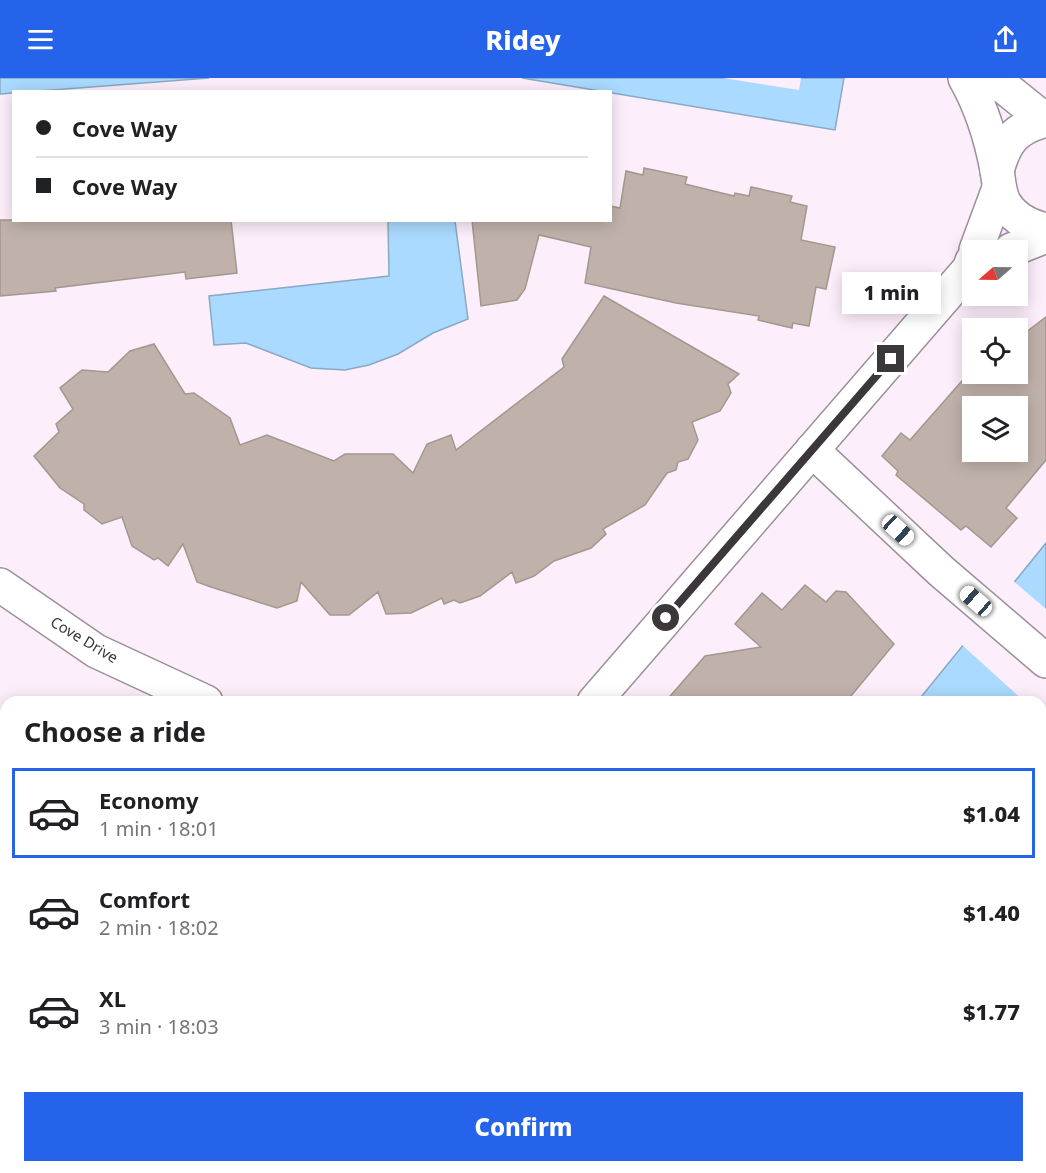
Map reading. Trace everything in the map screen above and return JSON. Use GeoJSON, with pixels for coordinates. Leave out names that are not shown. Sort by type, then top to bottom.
{"type":"FeatureCollection","features":[{"type":"Feature","properties":{"kind":"street"},"geometry":{"type":"LineString","coordinates":[[965,78],[978,101],[1005,203],[1016,216],[1029,225],[1046,230]]}},
{"type":"Feature","properties":{"kind":"street"},"geometry":{"type":"LineString","coordinates":[[985,78],[1004,87],[1046,120]]}},
{"type":"Feature","properties":{"kind":"street"},"geometry":{"type":"LineString","coordinates":[[979,240],[998,179],[1002,152],[1012,136],[1028,126],[1046,120]]}},
{"type":"Feature","properties":{"kind":"street"},"geometry":{"type":"LineString","coordinates":[[1028,243],[1046,236]]}},
{"type":"Feature","properties":{"kind":"street"},"geometry":{"type":"LineString","coordinates":[[599,696],[962,274]]}},
{"type":"Feature","properties":{"kind":"street"},"geometry":{"type":"LineString","coordinates":[[812,450],[941,571],[1046,661]]}},
{"type":"Feature","properties":{"kind":"street","name":"Cove Drive"},"geometry":{"type":"LineString","coordinates":[[0,585],[96,651],[193,696]]}},
{"type":"Feature","properties":{"kind":"water"},"geometry":{"type":"Polygon","coordinates":[[[0,78],[209,78],[52,90],[12,90],[12,93],[0,94],[0,78]]]}},
{"type":"Feature","properties":{"kind":"water"},"geometry":{"type":"Polygon","coordinates":[[[522,78],[844,78],[835,130],[612,93],[612,90],[594,90],[522,78]]]}},
{"type":"Feature","properties":{"kind":"water"},"geometry":{"type":"Polygon","coordinates":[[[388,222],[455,222],[468,319],[433,333],[398,354],[369,365],[345,370],[311,368],[246,343],[214,345],[209,296],[389,276],[388,222]]]}},
{"type":"Feature","properties":{"kind":"water"},"geometry":{"type":"Polygon","coordinates":[[[1046,543],[1046,696],[922,696],[1046,543]]]}},
{"type":"Feature","properties":{"kind":"pier"},"geometry":{"type":"Polygon","coordinates":[[[723,78],[801,78],[799,90],[723,78]]]}},
{"type":"Feature","properties":{"kind":"pier"},"geometry":{"type":"Polygon","coordinates":[[[1011,579],[1046,609],[1046,696],[1018,696],[961,644],[1011,579]]]}},
{"type":"Feature","properties":{"kind":"building"},"geometry":{"type":"Polygon","coordinates":[[[644,168],[687,177],[685,184],[734,196],[735,193],[749,196],[751,187],[792,196],[790,202],[807,206],[801,240],[835,247],[826,289],[816,287],[809,326],[793,323],[792,328],[758,320],[759,316],[676,303],[585,283],[591,247],[539,235],[525,289],[517,300],[481,306],[472,222],[612,222],[612,206],[620,208],[626,171],[643,175],[644,168]]]}},
{"type":"Feature","properties":{"kind":"building"},"geometry":{"type":"Polygon","coordinates":[[[0,220],[12,220],[12,222],[231,222],[237,273],[186,279],[185,272],[55,288],[56,291],[0,296],[0,220]]]}},
{"type":"Feature","properties":{"kind":"building"},"geometry":{"type":"Polygon","coordinates":[[[604,296],[739,374],[728,384],[731,393],[720,411],[692,422],[698,440],[688,459],[678,462],[676,470],[667,473],[645,505],[603,529],[606,534],[591,548],[554,561],[534,576],[516,583],[512,572],[480,596],[460,603],[454,600],[444,604],[442,598],[411,613],[386,614],[378,592],[349,615],[330,615],[301,582],[297,601],[277,608],[211,587],[197,582],[183,544],[168,566],[158,558],[154,560],[132,546],[122,517],[102,524],[84,510],[84,504],[60,488],[34,456],[59,432],[56,424],[73,409],[60,388],[82,370],[108,372],[130,351],[154,344],[185,394],[194,393],[230,418],[240,445],[267,435],[334,461],[345,454],[393,454],[413,473],[427,444],[451,435],[456,450],[564,367],[562,359],[604,296]]]}},
{"type":"Feature","properties":{"kind":"building"},"geometry":{"type":"Polygon","coordinates":[[[1046,317],[1046,460],[1006,508],[1017,518],[991,547],[966,526],[961,530],[896,475],[898,471],[882,456],[901,433],[910,440],[962,381],[962,384],[1028,384],[1028,331],[1046,317]]]}},
{"type":"Feature","properties":{"kind":"building"},"geometry":{"type":"Polygon","coordinates":[[[805,585],[826,602],[836,591],[846,592],[894,644],[851,696],[670,696],[705,656],[761,647],[735,624],[762,593],[782,610],[805,585]]]}},
{"type":"Feature","properties":{"kind":"route"},"geometry":{"type":"LineString","coordinates":[[666,618],[891,359]]}}]}
